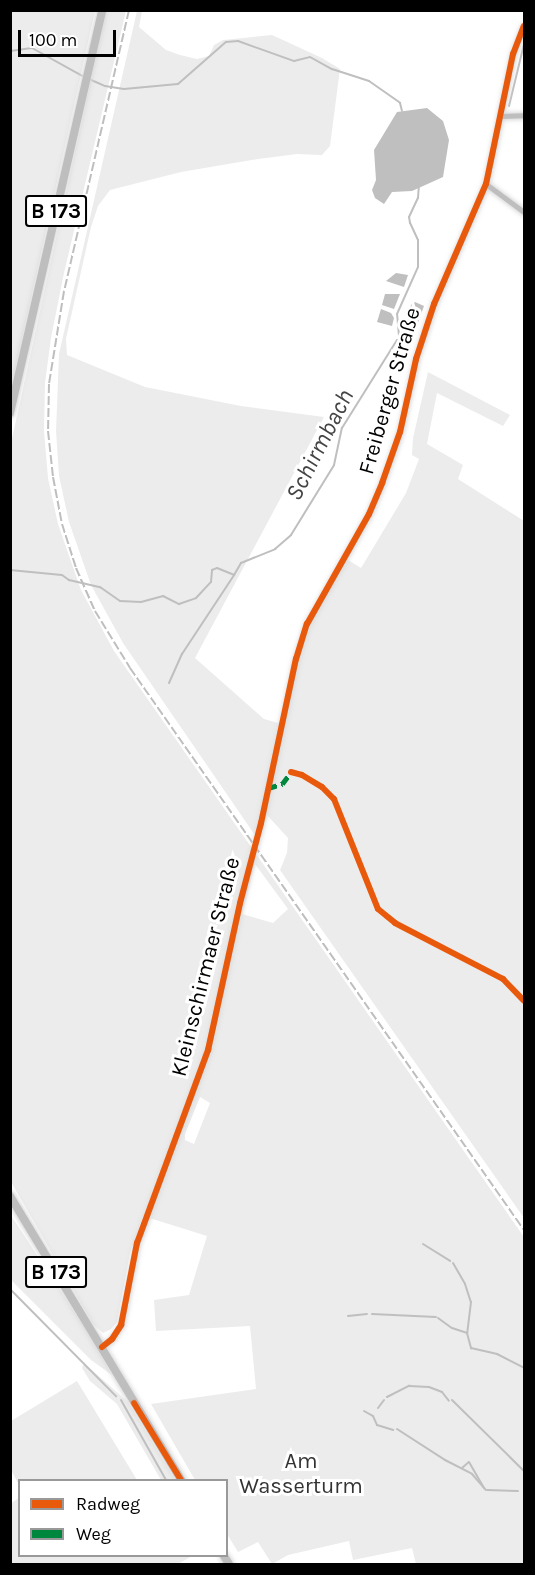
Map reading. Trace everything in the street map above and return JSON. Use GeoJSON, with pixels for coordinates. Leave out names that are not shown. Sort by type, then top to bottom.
{"type":"FeatureCollection","features":[{"type":"Feature","properties":{"kind":"main road","name":"B 173"},"geometry":{"type":"LineString","coordinates":[[10,412],[102,10]]}},
{"type":"Feature","properties":{"kind":"main road","name":"B 173"},"geometry":{"type":"LineString","coordinates":[[10,1196],[180,1479]]}},
{"type":"Feature","properties":{"kind":"street","name":"Freiberger Straße"},"geometry":{"type":"LineString","coordinates":[[281,724],[307,624],[369,514],[382,483],[399,432],[417,359],[434,304],[456,248],[486,184],[513,54],[525,26]]}},
{"type":"Feature","properties":{"kind":"street"},"geometry":{"type":"LineString","coordinates":[[500,116],[525,115]]}},
{"type":"Feature","properties":{"kind":"street"},"geometry":{"type":"LineString","coordinates":[[486,184],[525,212]]}},
{"type":"Feature","properties":{"kind":"street","name":"Kleinschirmaer Straße"},"geometry":{"type":"LineString","coordinates":[[102,1347],[112,1339],[121,1324],[137,1243],[208,1050],[240,903],[261,823],[281,724]]}},
{"type":"Feature","properties":{"kind":"green space"},"geometry":{"type":"Polygon","coordinates":[[[10,11],[95,11],[11,388],[10,11]]]}},
{"type":"Feature","properties":{"kind":"green space","name":"Am Wasserturm"},"geometry":{"type":"Polygon","coordinates":[[[106,11],[126,11],[64,273],[45,383],[44,431],[48,478],[58,524],[81,590],[114,651],[524,1237],[524,1564],[416,1564],[412,1548],[353,1560],[349,1541],[288,1555],[272,1564],[258,1542],[238,1552],[228,1536],[228,1479],[194,1479],[151,1404],[256,1389],[250,1326],[156,1331],[154,1300],[189,1295],[207,1236],[143,1216],[130,1253],[117,1322],[103,1333],[93,1324],[11,1182],[11,443],[106,11]],[[255,864],[242,914],[273,923],[288,909],[255,864]],[[200,1097],[185,1134],[185,1140],[194,1144],[210,1103],[200,1097]]]}},
{"type":"Feature","properties":{"kind":"green space"},"geometry":{"type":"Polygon","coordinates":[[[137,11],[142,11],[139,27],[166,50],[180,55],[197,59],[209,56],[214,45],[223,40],[272,35],[340,69],[330,146],[322,155],[297,154],[258,159],[181,172],[110,190],[98,206],[91,227],[66,339],[67,355],[145,387],[241,406],[324,417],[195,658],[264,719],[282,724],[298,659],[318,605],[348,560],[361,568],[406,493],[419,459],[412,455],[413,438],[428,372],[510,415],[503,426],[437,393],[427,444],[463,465],[458,479],[524,521],[524,1218],[280,870],[287,853],[288,838],[267,815],[259,841],[123,643],[91,585],[69,522],[59,476],[56,431],[59,354],[137,11]]]}},
{"type":"Feature","properties":{"kind":"green space"},"geometry":{"type":"Polygon","coordinates":[[[10,1214],[85,1328],[112,1375],[91,1360],[11,1280],[10,1214]]]}},
{"type":"Feature","properties":{"kind":"green space"},"geometry":{"type":"Polygon","coordinates":[[[84,1363],[128,1402],[174,1479],[160,1479],[117,1404],[90,1381],[82,1368],[84,1363]]]}},
{"type":"Feature","properties":{"kind":"green space"},"geometry":{"type":"Polygon","coordinates":[[[77,1381],[136,1479],[18,1479],[18,1483],[11,1470],[11,1421],[77,1381]]]}},
{"type":"Feature","properties":{"kind":"green space"},"geometry":{"type":"Polygon","coordinates":[[[18,1499],[18,1557],[190,1557],[178,1564],[11,1564],[11,1503],[18,1499]]]}},
{"type":"Feature","properties":{"kind":"shaded area"},"geometry":{"type":"Polygon","coordinates":[[[427,108],[443,121],[449,140],[443,177],[412,191],[392,192],[384,204],[375,198],[372,190],[376,180],[374,150],[397,112],[427,108]]]}},
{"type":"Feature","properties":{"kind":"shaded area"},"geometry":{"type":"Polygon","coordinates":[[[396,273],[408,275],[404,287],[386,281],[396,273]]]}},
{"type":"Feature","properties":{"kind":"shaded area"},"geometry":{"type":"Polygon","coordinates":[[[385,294],[400,294],[394,309],[382,305],[385,294]]]}},
{"type":"Feature","properties":{"kind":"shaded area"},"geometry":{"type":"Polygon","coordinates":[[[415,302],[424,306],[415,331],[409,330],[405,325],[411,305],[415,302]]]}},
{"type":"Feature","properties":{"kind":"shaded area"},"geometry":{"type":"Polygon","coordinates":[[[381,309],[391,313],[394,318],[392,326],[377,322],[381,309]]]}},
{"type":"Feature","properties":{"kind":"waterway"},"geometry":{"type":"LineString","coordinates":[[89,79],[105,86],[124,89],[178,84],[226,42],[238,41],[294,61],[310,57],[332,69],[369,81],[400,103],[402,111]]}},
{"type":"Feature","properties":{"kind":"waterway","name":"Schirmbach"},"geometry":{"type":"LineString","coordinates":[[509,106],[524,44]]}},
{"type":"Feature","properties":{"kind":"waterway"},"geometry":{"type":"LineString","coordinates":[[10,51],[32,48],[84,77]]}},
{"type":"Feature","properties":{"kind":"waterway","name":"Schirmbach"},"geometry":{"type":"LineString","coordinates":[[399,336],[397,314],[418,267],[418,240],[409,217],[418,198],[419,185]]}},
{"type":"Feature","properties":{"kind":"waterway","name":"Schirmbach"},"geometry":{"type":"LineString","coordinates":[[10,570],[62,575],[69,580],[100,587],[120,601],[141,602],[163,596],[179,604],[196,598],[211,582],[212,570],[217,568],[234,575],[241,563],[275,549],[291,535],[334,465],[342,428],[397,340]]}},
{"type":"Feature","properties":{"kind":"waterway"},"geometry":{"type":"LineString","coordinates":[[169,683],[182,654],[234,575]]}},
{"type":"Feature","properties":{"kind":"waterway"},"geometry":{"type":"LineString","coordinates":[[423,1244],[450,1261]]}},
{"type":"Feature","properties":{"kind":"waterway"},"geometry":{"type":"LineString","coordinates":[[453,1263],[465,1284],[471,1302],[467,1333]]}},
{"type":"Feature","properties":{"kind":"waterway"},"geometry":{"type":"LineString","coordinates":[[10,1289],[116,1396]]}},
{"type":"Feature","properties":{"kind":"waterway"},"geometry":{"type":"LineString","coordinates":[[348,1316],[367,1314]]}},
{"type":"Feature","properties":{"kind":"waterway"},"geometry":{"type":"LineString","coordinates":[[372,1314],[436,1317]]}},
{"type":"Feature","properties":{"kind":"waterway"},"geometry":{"type":"LineString","coordinates":[[438,1318],[452,1328],[467,1333],[471,1348],[497,1354],[524,1368]]}},
{"type":"Feature","properties":{"kind":"waterway"},"geometry":{"type":"LineString","coordinates":[[387,1397],[409,1386],[429,1387],[442,1392],[449,1401]]}},
{"type":"Feature","properties":{"kind":"waterway"},"geometry":{"type":"LineString","coordinates":[[121,1400],[165,1479]]}},
{"type":"Feature","properties":{"kind":"waterway"},"geometry":{"type":"LineString","coordinates":[[378,1408],[384,1400]]}},
{"type":"Feature","properties":{"kind":"waterway"},"geometry":{"type":"LineString","coordinates":[[452,1400],[524,1471]]}},
{"type":"Feature","properties":{"kind":"waterway"},"geometry":{"type":"LineString","coordinates":[[364,1411],[373,1416],[377,1425],[393,1430]]}},
{"type":"Feature","properties":{"kind":"waterway"},"geometry":{"type":"LineString","coordinates":[[397,1429],[445,1460],[472,1474],[486,1490]]}},
{"type":"Feature","properties":{"kind":"waterway"},"geometry":{"type":"LineString","coordinates":[[462,1468],[469,1462],[484,1488]]}},
{"type":"Feature","properties":{"kind":"waterway"},"geometry":{"type":"LineString","coordinates":[[487,1490],[518,1491]]}},
{"type":"Feature","properties":{"kind":"railway"},"geometry":{"type":"LineString","coordinates":[[129,10],[64,291],[49,384],[48,431],[53,477],[62,524],[76,568],[95,611],[130,668],[524,1230]]}},
{"type":"Feature","properties":{"kind":"marked path"},"geometry":{"type":"LineString","coordinates":[[268,788],[282,784],[291,772]]}},
{"type":"Feature","properties":{"kind":"cycle path"},"geometry":{"type":"LineString","coordinates":[[102,1347],[112,1339],[121,1325],[137,1243],[208,1050],[240,903],[261,823],[296,659],[307,624],[369,514],[382,483],[400,432],[416,359],[434,304],[486,184],[513,54],[524,26]]}},
{"type":"Feature","properties":{"kind":"cycle path"},"geometry":{"type":"LineString","coordinates":[[291,772],[302,775],[322,787],[334,799],[378,909],[395,923],[503,979],[524,1001]]}},
{"type":"Feature","properties":{"kind":"cycle path"},"geometry":{"type":"LineString","coordinates":[[134,1403],[180,1479]]}}]}
